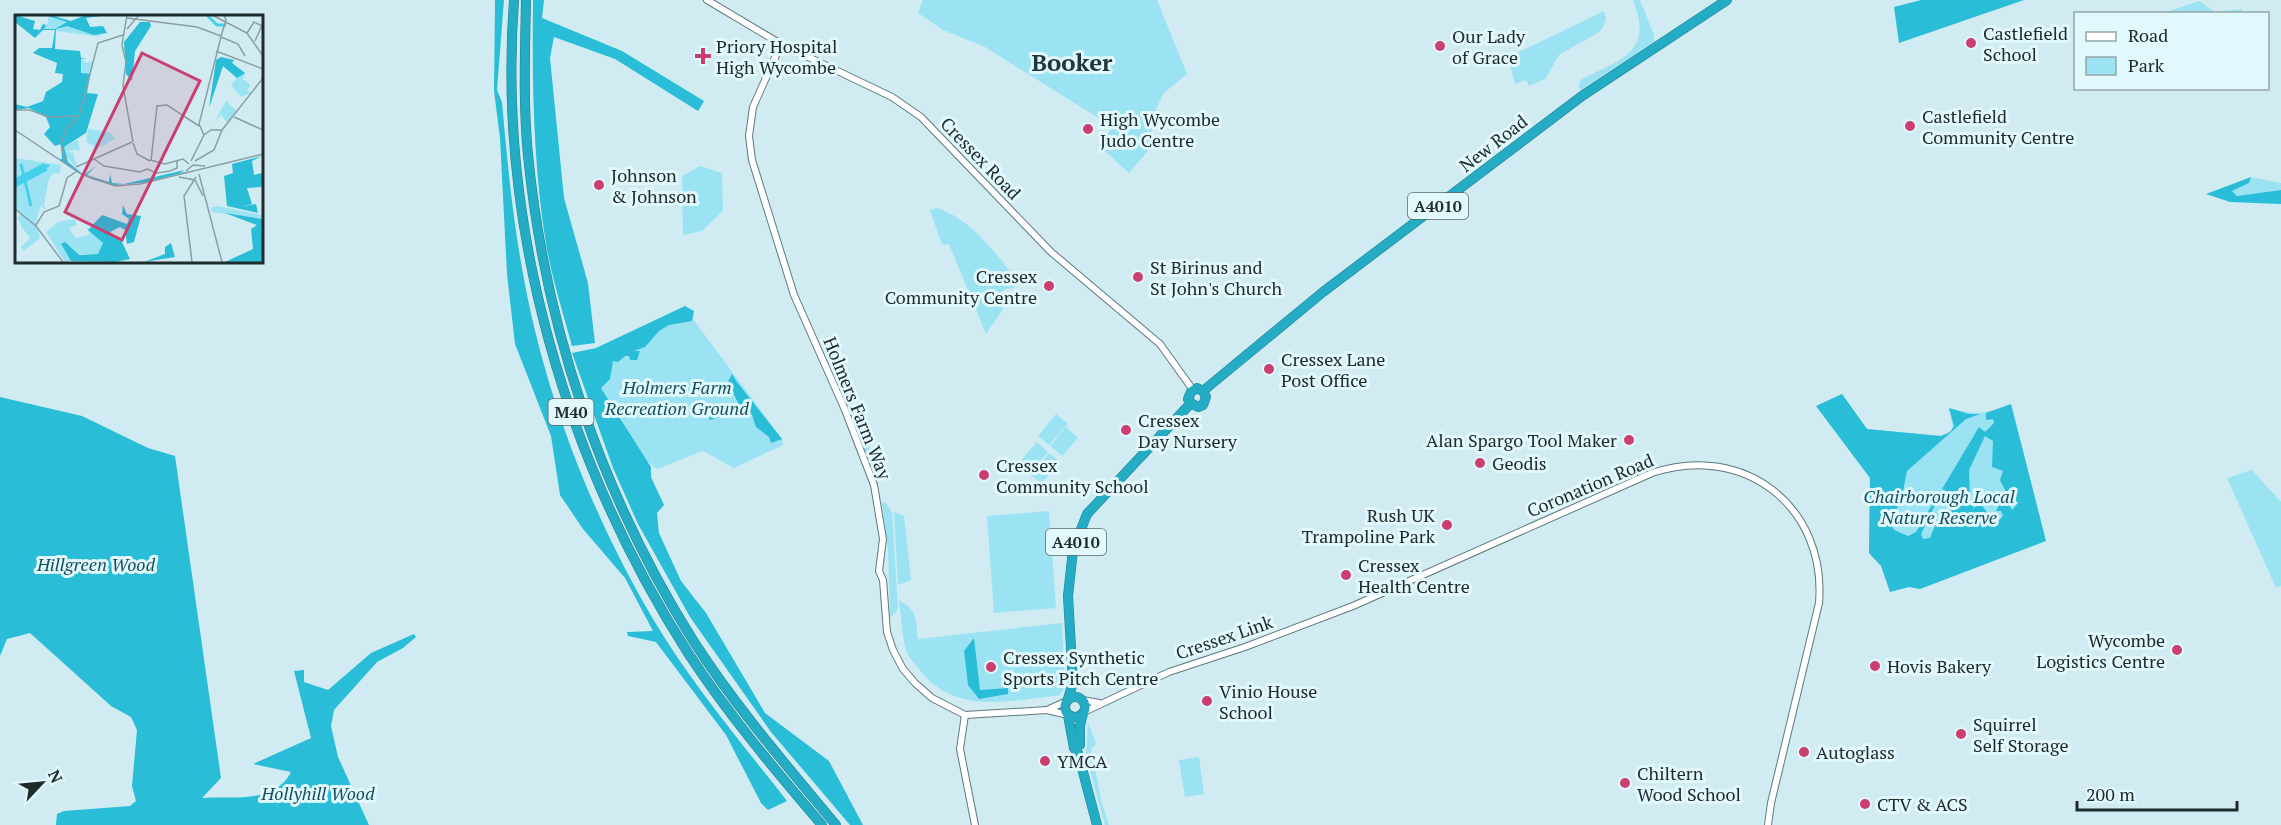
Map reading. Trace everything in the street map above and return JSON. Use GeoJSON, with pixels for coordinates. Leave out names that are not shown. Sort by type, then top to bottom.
{"type":"FeatureCollection","features":[{"type":"Feature","properties":{"kind":"highway","name":"M40"},"geometry":{"type":"LineString","coordinates":[[514,0],[514,117],[533,280],[568,403],[600,489],[654,598],[723,704],[822,825]]}},
{"type":"Feature","properties":{"kind":"highway","name":"M40"},"geometry":{"type":"LineString","coordinates":[[526,0],[525,105],[533,200],[544,267],[556,320],[572,381],[591,437],[638,543],[694,642],[746,716],[837,825]]}},
{"type":"Feature","properties":{"kind":"highway","name":"New Road"},"geometry":{"type":"LineString","coordinates":[[1203,391],[1323,292],[1557,115],[1663,40],[1727,0]]}},
{"type":"Feature","properties":{"kind":"highway"},"geometry":{"type":"LineString","coordinates":[[1193,390],[1203,391],[1206,397],[1203,405],[1198,406],[1191,403],[1188,396],[1193,390]]}},
{"type":"Feature","properties":{"kind":"highway","name":"A4010"},"geometry":{"type":"LineString","coordinates":[[1078,753],[1074,748],[1065,710],[1073,682],[1068,596],[1073,550],[1087,514],[1191,403]]}},
{"type":"Feature","properties":{"kind":"highway","name":"A4010"},"geometry":{"type":"LineString","coordinates":[[1073,682],[1082,700],[1084,712],[1080,726],[1078,753],[1097,825]]}},
{"type":"Feature","properties":{"kind":"highway"},"geometry":{"type":"LineString","coordinates":[[1068,700],[1074,697],[1082,700]]}},
{"type":"Feature","properties":{"kind":"highway"},"geometry":{"type":"LineString","coordinates":[[1068,715],[1078,717],[1084,712]]}},
{"type":"Feature","properties":{"kind":"highway","name":"M40"},"geometry":{"type":"LineString","coordinates":[[778,773],[817,825]]}},
{"type":"Feature","properties":{"kind":"street","name":"Cressex Road"},"geometry":{"type":"LineString","coordinates":[[707,0],[781,44],[892,97],[921,117],[1051,252],[1160,344],[1193,390]]}},
{"type":"Feature","properties":{"kind":"street","name":"Holmers Farm Way"},"geometry":{"type":"LineString","coordinates":[[781,44],[753,107],[749,136],[759,187],[794,295],[845,410],[874,485],[883,539],[879,571],[883,580],[885,616],[893,650],[903,669],[915,683],[932,698],[965,715]]}},
{"type":"Feature","properties":{"kind":"street","name":"Coronation Road"},"geometry":{"type":"LineString","coordinates":[[1293,628],[1373,597],[1660,470],[1696,464],[1732,469],[1750,476],[1779,495],[1802,523],[1816,552],[1820,585],[1815,620],[1768,825]]}},
{"type":"Feature","properties":{"kind":"street","name":"Cressex Link"},"geometry":{"type":"LineString","coordinates":[[1084,712],[1169,672],[1293,628]]}},
{"type":"Feature","properties":{"kind":"street"},"geometry":{"type":"LineString","coordinates":[[1047,710],[1068,700]]}},
{"type":"Feature","properties":{"kind":"street"},"geometry":{"type":"LineString","coordinates":[[1082,700],[1099,703]]}},
{"type":"Feature","properties":{"kind":"street"},"geometry":{"type":"LineString","coordinates":[[975,825],[960,749],[965,715],[1047,710],[1068,715]]}},
{"type":"Feature","properties":{"kind":"green space"},"geometry":{"type":"Polygon","coordinates":[[[495,0],[504,0],[497,90],[502,102],[518,247],[531,314],[556,404],[589,493],[630,578],[653,619],[700,689],[787,801],[768,810],[761,803],[726,735],[656,642],[628,636],[627,632],[653,631],[625,578],[583,529],[560,495],[551,436],[515,344],[507,274],[500,138],[494,91],[495,0]]]}},
{"type":"Feature","properties":{"kind":"green space"},"geometry":{"type":"Polygon","coordinates":[[[533,0],[544,0],[542,18],[622,51],[704,101],[698,111],[615,59],[554,37],[550,58],[564,198],[588,283],[595,343],[572,346],[554,283],[546,244],[538,183],[534,122],[533,0]]]}},
{"type":"Feature","properties":{"kind":"green space"},"geometry":{"type":"Polygon","coordinates":[[[923,0],[1157,0],[1187,74],[1164,93],[1156,109],[1147,152],[1129,173],[1098,145],[1113,127],[985,47],[943,30],[918,13],[923,0]]]}},
{"type":"Feature","properties":{"kind":"green space"},"geometry":{"type":"Polygon","coordinates":[[[1633,0],[1640,0],[1654,35],[1654,42],[1581,90],[1578,86],[1581,80],[1621,59],[1636,43],[1639,32],[1633,0]]]}},
{"type":"Feature","properties":{"kind":"green space"},"geometry":{"type":"Polygon","coordinates":[[[1921,0],[2024,0],[1899,43],[1894,7],[1921,0]]]}},
{"type":"Feature","properties":{"kind":"green space"},"geometry":{"type":"Polygon","coordinates":[[[2199,1],[2215,12],[2167,12],[2199,1]]]}},
{"type":"Feature","properties":{"kind":"green space"},"geometry":{"type":"Polygon","coordinates":[[[2242,9],[2242,12],[2215,12],[2242,9]]]}},
{"type":"Feature","properties":{"kind":"green space"},"geometry":{"type":"Polygon","coordinates":[[[1604,11],[1606,19],[1602,29],[1559,55],[1546,78],[1529,86],[1526,80],[1515,84],[1510,65],[1515,54],[1604,11]]]}},
{"type":"Feature","properties":{"kind":"green space"},"geometry":{"type":"Polygon","coordinates":[[[700,166],[722,173],[723,211],[702,231],[683,235],[682,176],[700,166]]]}},
{"type":"Feature","properties":{"kind":"green space"},"geometry":{"type":"Polygon","coordinates":[[[2251,177],[2281,183],[2281,190],[2237,196],[2231,191],[2249,183],[2251,177]]]}},
{"type":"Feature","properties":{"kind":"green space"},"geometry":{"type":"Polygon","coordinates":[[[2251,177],[2249,183],[2232,191],[2237,196],[2281,190],[2281,204],[2230,202],[2206,194],[2251,177]]]}},
{"type":"Feature","properties":{"kind":"green space"},"geometry":{"type":"Polygon","coordinates":[[[937,208],[961,220],[972,229],[992,249],[1018,282],[1013,289],[1000,293],[998,302],[1003,309],[986,334],[949,244],[942,245],[930,210],[937,208]]]}},
{"type":"Feature","properties":{"kind":"green space"},"geometry":{"type":"Polygon","coordinates":[[[685,306],[694,311],[692,321],[669,325],[659,331],[645,347],[634,351],[640,351],[637,360],[630,360],[629,356],[625,356],[618,362],[613,361],[610,379],[601,388],[651,467],[651,477],[664,505],[657,513],[659,533],[681,581],[706,613],[765,713],[829,761],[863,825],[850,825],[771,732],[690,617],[638,524],[613,468],[572,353],[596,348],[685,306]]]}},
{"type":"Feature","properties":{"kind":"green space","name":"Holmers Farm Recreation Ground"},"geometry":{"type":"Polygon","coordinates":[[[690,315],[782,439],[783,445],[734,468],[703,451],[657,469],[648,462],[600,386],[596,350],[690,315]]]}},
{"type":"Feature","properties":{"kind":"green space"},"geometry":{"type":"Polygon","coordinates":[[[732,374],[782,439],[771,443],[769,437],[756,427],[752,415],[745,411],[709,420],[711,413],[739,405],[728,382],[732,374]]]}},
{"type":"Feature","properties":{"kind":"green space"},"geometry":{"type":"Polygon","coordinates":[[[839,375],[882,476],[876,478],[842,394],[837,380],[839,375]]]}},
{"type":"Feature","properties":{"kind":"green space","name":"Chairborough Local Nature Reserve"},"geometry":{"type":"Polygon","coordinates":[[[1842,394],[1867,429],[1939,436],[1953,429],[1949,408],[1965,412],[1980,412],[1995,410],[2011,404],[2046,541],[1920,589],[1917,579],[1880,555],[1869,553],[1870,478],[1816,406],[1842,394]]]}},
{"type":"Feature","properties":{"kind":"green space","name":"Chairborough Local Nature Reserve"},"geometry":{"type":"Polygon","coordinates":[[[1842,394],[1867,429],[1941,436],[1950,432],[1954,426],[1949,408],[1969,414],[1980,414],[1966,419],[1907,471],[1902,496],[1891,523],[1894,530],[1908,536],[1916,532],[1936,498],[1937,501],[1921,534],[1923,539],[1930,538],[1940,517],[1956,505],[1972,501],[1975,503],[1973,509],[1980,503],[1996,524],[2003,516],[2001,511],[1996,511],[2001,501],[2008,502],[2012,510],[2019,502],[2011,502],[2000,480],[2003,471],[1992,467],[1993,441],[1985,436],[1969,470],[1970,498],[1960,500],[1942,489],[1979,427],[1985,432],[1994,423],[1993,419],[1986,420],[1986,413],[2011,404],[2046,541],[1920,589],[1909,587],[1890,592],[1881,566],[1869,553],[1870,478],[1816,406],[1842,394]]]}},
{"type":"Feature","properties":{"kind":"green space","name":"Hillgreen Wood"},"geometry":{"type":"Polygon","coordinates":[[[0,397],[82,416],[148,448],[175,456],[221,778],[202,798],[264,794],[284,782],[291,772],[253,764],[311,738],[294,671],[304,670],[304,682],[328,690],[371,653],[414,634],[416,637],[403,648],[377,662],[334,710],[331,726],[338,757],[369,825],[56,825],[57,814],[64,811],[130,806],[136,801],[132,786],[137,730],[131,717],[111,706],[30,633],[7,639],[0,656],[0,397]]]}},
{"type":"Feature","properties":{"kind":"green space"},"geometry":{"type":"Polygon","coordinates":[[[1056,414],[1068,424],[1049,445],[1038,436],[1056,414]]]}},
{"type":"Feature","properties":{"kind":"green space"},"geometry":{"type":"Polygon","coordinates":[[[1066,427],[1078,438],[1062,456],[1050,446],[1066,427]]]}},
{"type":"Feature","properties":{"kind":"green space"},"geometry":{"type":"Polygon","coordinates":[[[1037,442],[1048,452],[1029,473],[1018,464],[1037,442]]]}},
{"type":"Feature","properties":{"kind":"green space"},"geometry":{"type":"Polygon","coordinates":[[[1049,453],[1060,462],[1041,484],[1030,474],[1049,453]]]}},
{"type":"Feature","properties":{"kind":"green space"},"geometry":{"type":"Polygon","coordinates":[[[2252,470],[2281,502],[2281,586],[2276,588],[2227,478],[2252,470]]]}},
{"type":"Feature","properties":{"kind":"green space"},"geometry":{"type":"Polygon","coordinates":[[[885,502],[892,512],[898,609],[890,618],[888,549],[882,504],[885,502]]]}},
{"type":"Feature","properties":{"kind":"green space"},"geometry":{"type":"Polygon","coordinates":[[[1049,511],[1056,608],[994,613],[987,516],[1049,511]]]}},
{"type":"Feature","properties":{"kind":"green space"},"geometry":{"type":"Polygon","coordinates":[[[894,512],[904,516],[911,580],[898,585],[894,512]]]}},
{"type":"Feature","properties":{"kind":"green space","name":"Cressex Synthetic Sports Pitch Centre"},"geometry":{"type":"Polygon","coordinates":[[[899,600],[913,612],[918,639],[1062,623],[1065,687],[1060,695],[1004,702],[985,702],[949,694],[933,684],[908,655],[899,600]]]}},
{"type":"Feature","properties":{"kind":"green space"},"geometry":{"type":"Polygon","coordinates":[[[974,638],[980,690],[1008,688],[1008,694],[979,699],[968,685],[964,651],[974,638]]]}},
{"type":"Feature","properties":{"kind":"green space"},"geometry":{"type":"Polygon","coordinates":[[[1088,723],[1096,743],[1091,749],[1102,804],[1109,825],[1105,825],[1086,755],[1088,723]]]}},
{"type":"Feature","properties":{"kind":"green space"},"geometry":{"type":"Polygon","coordinates":[[[1199,757],[1204,794],[1185,797],[1179,760],[1199,757]]]}},
{"type":"Feature","properties":{"kind":"place","name":"Castlefield School"},"geometry":{"type":"Point","coordinates":[1971,43]}},
{"type":"Feature","properties":{"kind":"place","name":"Our Lady of Grace"},"geometry":{"type":"Point","coordinates":[1440,46]}},
{"type":"Feature","properties":{"kind":"place","name":"Priory Hospital High Wycombe"},"geometry":{"type":"Point","coordinates":[703,56]}},
{"type":"Feature","properties":{"kind":"place","name":"Castlefield Community Centre"},"geometry":{"type":"Point","coordinates":[1910,126]}},
{"type":"Feature","properties":{"kind":"place","name":"High Wycombe Judo Centre"},"geometry":{"type":"Point","coordinates":[1088,129]}},
{"type":"Feature","properties":{"kind":"place","name":"Johnson & Johnson"},"geometry":{"type":"Point","coordinates":[599,185]}},
{"type":"Feature","properties":{"kind":"place","name":"St Birinus and St John's Church"},"geometry":{"type":"Point","coordinates":[1138,277]}},
{"type":"Feature","properties":{"kind":"place","name":"Cressex Community Centre"},"geometry":{"type":"Point","coordinates":[1049,286]}},
{"type":"Feature","properties":{"kind":"place","name":"Cressex Lane Post Office"},"geometry":{"type":"Point","coordinates":[1269,369]}},
{"type":"Feature","properties":{"kind":"place","name":"Cressex Day Nursery"},"geometry":{"type":"Point","coordinates":[1126,430]}},
{"type":"Feature","properties":{"kind":"place","name":"Alan Spargo Tool Maker"},"geometry":{"type":"Point","coordinates":[1629,440]}},
{"type":"Feature","properties":{"kind":"place","name":"Geodis"},"geometry":{"type":"Point","coordinates":[1480,463]}},
{"type":"Feature","properties":{"kind":"place","name":"Cressex Community School"},"geometry":{"type":"Point","coordinates":[984,475]}},
{"type":"Feature","properties":{"kind":"place","name":"Rush UK Trampoline Park"},"geometry":{"type":"Point","coordinates":[1447,525]}},
{"type":"Feature","properties":{"kind":"place","name":"Cressex Health Centre"},"geometry":{"type":"Point","coordinates":[1346,575]}},
{"type":"Feature","properties":{"kind":"place","name":"Wycombe Logistics Centre"},"geometry":{"type":"Point","coordinates":[2177,650]}},
{"type":"Feature","properties":{"kind":"place","name":"Hovis Bakery"},"geometry":{"type":"Point","coordinates":[1875,666]}},
{"type":"Feature","properties":{"kind":"place","name":"Cressex Synthetic Sports Pitch Centre"},"geometry":{"type":"Point","coordinates":[991,667]}},
{"type":"Feature","properties":{"kind":"place","name":"Vinio House School"},"geometry":{"type":"Point","coordinates":[1207,701]}},
{"type":"Feature","properties":{"kind":"place","name":"Squirrel Self Storage"},"geometry":{"type":"Point","coordinates":[1961,734]}},
{"type":"Feature","properties":{"kind":"place","name":"Autoglass"},"geometry":{"type":"Point","coordinates":[1804,752]}},
{"type":"Feature","properties":{"kind":"place","name":"YMCA"},"geometry":{"type":"Point","coordinates":[1045,761]}},
{"type":"Feature","properties":{"kind":"place","name":"Chiltern Wood School"},"geometry":{"type":"Point","coordinates":[1625,783]}},
{"type":"Feature","properties":{"kind":"place","name":"CTV & ACS"},"geometry":{"type":"Point","coordinates":[1865,804]}},
{"type":"Feature","properties":{"kind":"district","name":"Booker"},"geometry":{"type":"Point","coordinates":[1072,62]}},
{"type":"Feature","properties":{"kind":"park label","name":"Hollyhill Wood"},"geometry":{"type":"Point","coordinates":[318,793]}}]}
